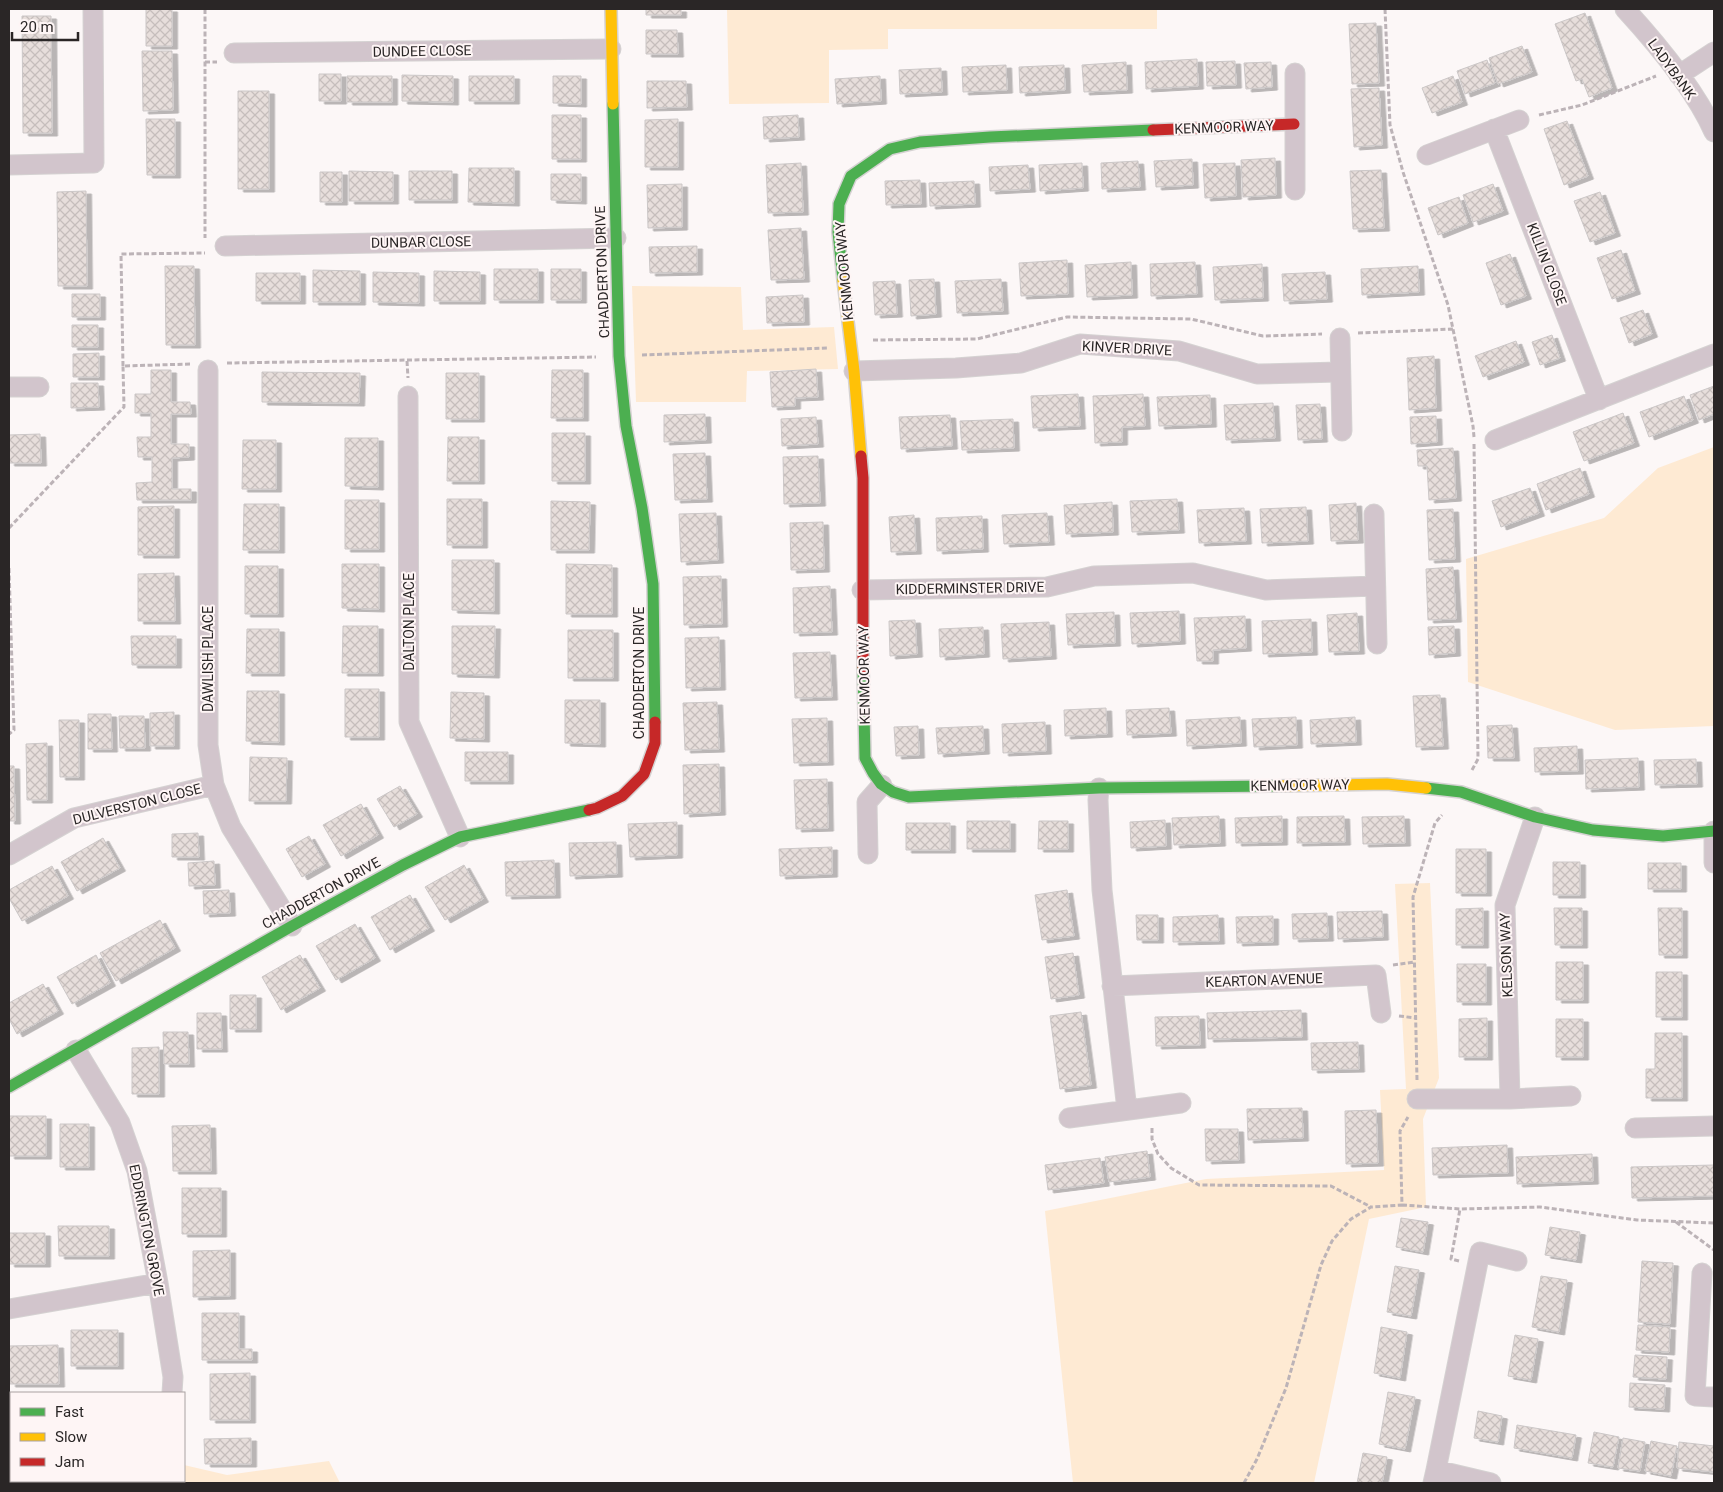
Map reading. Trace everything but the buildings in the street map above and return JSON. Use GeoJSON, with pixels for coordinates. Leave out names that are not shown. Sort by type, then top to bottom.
{"type":"FeatureCollection","features":[{"type":"Feature","properties":{"kind":"street"},"geometry":{"type":"LineString","coordinates":[[9,165],[94,163],[93,9]]}},
{"type":"Feature","properties":{"kind":"street","name":"CHADDERTON DRIVE"},"geometry":{"type":"LineString","coordinates":[[9,1087],[403,865],[460,837],[597,808],[622,796],[644,774],[655,743],[654,584],[626,426],[619,356],[611,9]]}},
{"type":"Feature","properties":{"kind":"street","name":"LADYBANK"},"geometry":{"type":"LineString","coordinates":[[1625,9],[1677,72],[1709,120],[1714,132]]}},
{"type":"Feature","properties":{"kind":"street","name":"DUNDEE CLOSE"},"geometry":{"type":"LineString","coordinates":[[234,53],[611,49]]}},
{"type":"Feature","properties":{"kind":"street"},"geometry":{"type":"LineString","coordinates":[[1677,72],[1714,52]]}},
{"type":"Feature","properties":{"kind":"street"},"geometry":{"type":"LineString","coordinates":[[1295,73],[1295,190]]}},
{"type":"Feature","properties":{"kind":"street"},"geometry":{"type":"LineString","coordinates":[[1427,155],[1519,120]]}},
{"type":"Feature","properties":{"kind":"street","name":"KENMOOR WAY"},"geometry":{"type":"LineString","coordinates":[[1294,124],[990,137],[920,142],[890,149],[851,176],[839,204],[838,232],[854,370],[863,478],[862,590],[866,758],[872,774],[882,785],[896,794],[909,797],[1098,788],[1387,784],[1461,792],[1535,816],[1593,830],[1663,836],[1714,831]]}},
{"type":"Feature","properties":{"kind":"street","name":"KILLIN CLOSE"},"geometry":{"type":"LineString","coordinates":[[1494,129],[1599,400]]}},
{"type":"Feature","properties":{"kind":"street","name":"DUNBAR CLOSE"},"geometry":{"type":"LineString","coordinates":[[225,246],[616,238]]}},
{"type":"Feature","properties":{"kind":"street"},"geometry":{"type":"LineString","coordinates":[[1339,335],[1342,431]]}},
{"type":"Feature","properties":{"kind":"street","name":"KINVER DRIVE"},"geometry":{"type":"LineString","coordinates":[[854,370],[956,368],[1020,364],[1080,344],[1180,351],[1258,374],[1340,372]]}},
{"type":"Feature","properties":{"kind":"street"},"geometry":{"type":"LineString","coordinates":[[1495,440],[1714,354]]}},
{"type":"Feature","properties":{"kind":"street","name":"DAWLISH PLACE"},"geometry":{"type":"LineString","coordinates":[[208,366],[208,745],[214,785],[230,827],[292,926]]}},
{"type":"Feature","properties":{"kind":"street"},"geometry":{"type":"LineString","coordinates":[[9,387],[39,387]]}},
{"type":"Feature","properties":{"kind":"street","name":"DALTON PLACE"},"geometry":{"type":"LineString","coordinates":[[408,396],[409,722],[460,837]]}},
{"type":"Feature","properties":{"kind":"street"},"geometry":{"type":"LineString","coordinates":[[1374,514],[1377,644]]}},
{"type":"Feature","properties":{"kind":"street","name":"KIDDERMINSTER DRIVE"},"geometry":{"type":"LineString","coordinates":[[862,590],[1047,586],[1094,576],[1192,573],[1266,590],[1375,586]]}},
{"type":"Feature","properties":{"kind":"street","name":"DULVERSTON CLOSE"},"geometry":{"type":"LineString","coordinates":[[9,855],[74,818],[214,785]]}},
{"type":"Feature","properties":{"kind":"street"},"geometry":{"type":"LineString","coordinates":[[868,854],[866,802],[882,785]]}},
{"type":"Feature","properties":{"kind":"street"},"geometry":{"type":"LineString","coordinates":[[1098,788],[1102,890],[1127,1110]]}},
{"type":"Feature","properties":{"kind":"street","name":"KELSON WAY"},"geometry":{"type":"LineString","coordinates":[[1510,1099],[1505,905],[1535,816]]}},
{"type":"Feature","properties":{"kind":"street"},"geometry":{"type":"LineString","coordinates":[[1714,831],[1714,863]]}},
{"type":"Feature","properties":{"kind":"street","name":"KEARTON AVENUE"},"geometry":{"type":"LineString","coordinates":[[1112,986],[1376,975],[1381,1013]]}},
{"type":"Feature","properties":{"kind":"street","name":"EDDRINGTON GROVE"},"geometry":{"type":"LineString","coordinates":[[76,1050],[120,1123],[137,1171],[173,1377],[172,1392]]}},
{"type":"Feature","properties":{"kind":"street"},"geometry":{"type":"LineString","coordinates":[[1418,1099],[1510,1099],[1571,1096]]}},
{"type":"Feature","properties":{"kind":"street"},"geometry":{"type":"LineString","coordinates":[[1069,1118],[1181,1103]]}},
{"type":"Feature","properties":{"kind":"street"},"geometry":{"type":"LineString","coordinates":[[1635,1128],[1714,1126]]}},
{"type":"Feature","properties":{"kind":"street"},"geometry":{"type":"LineString","coordinates":[[1491,1483],[1435,1476],[1480,1252],[1518,1261]]}},
{"type":"Feature","properties":{"kind":"street"},"geometry":{"type":"LineString","coordinates":[[1702,1273],[1695,1396],[1714,1397]]}},
{"type":"Feature","properties":{"kind":"street"},"geometry":{"type":"LineString","coordinates":[[9,1309],[158,1283]]}},
{"type":"Feature","properties":{"kind":"path"},"geometry":{"type":"LineString","coordinates":[[205,9],[205,253]]}},
{"type":"Feature","properties":{"kind":"path"},"geometry":{"type":"LineString","coordinates":[[1519,120],[1582,105],[1677,72]]}},
{"type":"Feature","properties":{"kind":"path"},"geometry":{"type":"LineString","coordinates":[[9,528],[124,407],[121,254],[218,253],[225,246]]}},
{"type":"Feature","properties":{"kind":"path"},"geometry":{"type":"LineString","coordinates":[[123,366],[208,366],[619,356],[827,348],[862,340],[977,339],[1067,317],[1191,319],[1263,336],[1339,335],[1454,329]]}},
{"type":"Feature","properties":{"kind":"path"},"geometry":{"type":"LineString","coordinates":[[9,568],[14,730],[9,734]]}},
{"type":"Feature","properties":{"kind":"path"},"geometry":{"type":"LineString","coordinates":[[1151,1107],[1152,1139],[1158,1154],[1171,1168],[1199,1185],[1331,1186],[1371,1207]]}},
{"type":"Feature","properties":{"kind":"path"},"geometry":{"type":"LineString","coordinates":[[1402,1205],[1460,1209],[1540,1207],[1637,1220],[1714,1223]]}},
{"type":"Feature","properties":{"kind":"path"},"geometry":{"type":"LineString","coordinates":[[1460,1209],[1451,1259],[1478,1265]]}},
{"type":"Feature","properties":{"kind":"path"},"geometry":{"type":"LineString","coordinates":[[1675,1222],[1714,1250]]}},
{"type":"Feature","properties":{"kind":"shaded area"},"geometry":{"type":"Polygon","coordinates":[[[727,9],[1157,9],[1157,29],[888,29],[888,49],[829,50],[829,103],[729,104],[727,9]]]}},
{"type":"Feature","properties":{"kind":"shaded area"},"geometry":{"type":"Polygon","coordinates":[[[632,286],[741,287],[743,330],[834,327],[838,369],[747,371],[746,402],[636,402],[632,286]]]}},
{"type":"Feature","properties":{"kind":"shaded area"},"geometry":{"type":"Polygon","coordinates":[[[1714,447],[1714,726],[1615,730],[1468,682],[1466,559],[1604,518],[1658,468],[1714,447]]]}},
{"type":"Feature","properties":{"kind":"shaded area"},"geometry":{"type":"Polygon","coordinates":[[[1430,883],[1439,1078],[1423,1119],[1426,1207],[1369,1219],[1314,1483],[1073,1483],[1045,1211],[1206,1179],[1384,1170],[1380,1090],[1406,1089],[1395,884],[1430,883]]]}},
{"type":"Feature","properties":{"kind":"shaded area"},"geometry":{"type":"Polygon","coordinates":[[[329,1461],[340,1483],[162,1482],[185,1482],[185,1465],[227,1475],[329,1461]]]}},
{"type":"Feature","properties":{"kind":"traffic: fast"},"geometry":{"type":"LineString","coordinates":[[613,104],[619,356],[626,426],[642,508],[653,584],[655,722]]}},
{"type":"Feature","properties":{"kind":"traffic: fast"},"geometry":{"type":"LineString","coordinates":[[843,280],[838,232],[839,204],[851,176],[890,149],[920,142],[1153,130]]}},
{"type":"Feature","properties":{"kind":"traffic: fast"},"geometry":{"type":"LineString","coordinates":[[863,667],[865,758],[881,784],[893,792],[909,797],[1099,788],[1276,786]]}},
{"type":"Feature","properties":{"kind":"traffic: fast"},"geometry":{"type":"LineString","coordinates":[[1426,788],[1461,792],[1535,817],[1593,830],[1663,836],[1714,831]]}},
{"type":"Feature","properties":{"kind":"traffic: fast"},"geometry":{"type":"LineString","coordinates":[[9,1087],[292,926],[403,865],[460,837],[589,810]]}},
{"type":"Feature","properties":{"kind":"traffic: slow"},"geometry":{"type":"LineString","coordinates":[[611,9],[613,104]]}},
{"type":"Feature","properties":{"kind":"traffic: slow"},"geometry":{"type":"LineString","coordinates":[[843,280],[854,371],[861,456]]}},
{"type":"Feature","properties":{"kind":"traffic: slow"},"geometry":{"type":"LineString","coordinates":[[1276,786],[1387,784],[1426,788]]}},
{"type":"Feature","properties":{"kind":"traffic: jam"},"geometry":{"type":"LineString","coordinates":[[1153,130],[1294,124]]}},
{"type":"Feature","properties":{"kind":"traffic: jam"},"geometry":{"type":"LineString","coordinates":[[861,456],[863,478],[863,667]]}},
{"type":"Feature","properties":{"kind":"traffic: jam"},"geometry":{"type":"LineString","coordinates":[[589,810],[622,796],[644,774],[655,743],[655,722]]}}]}
